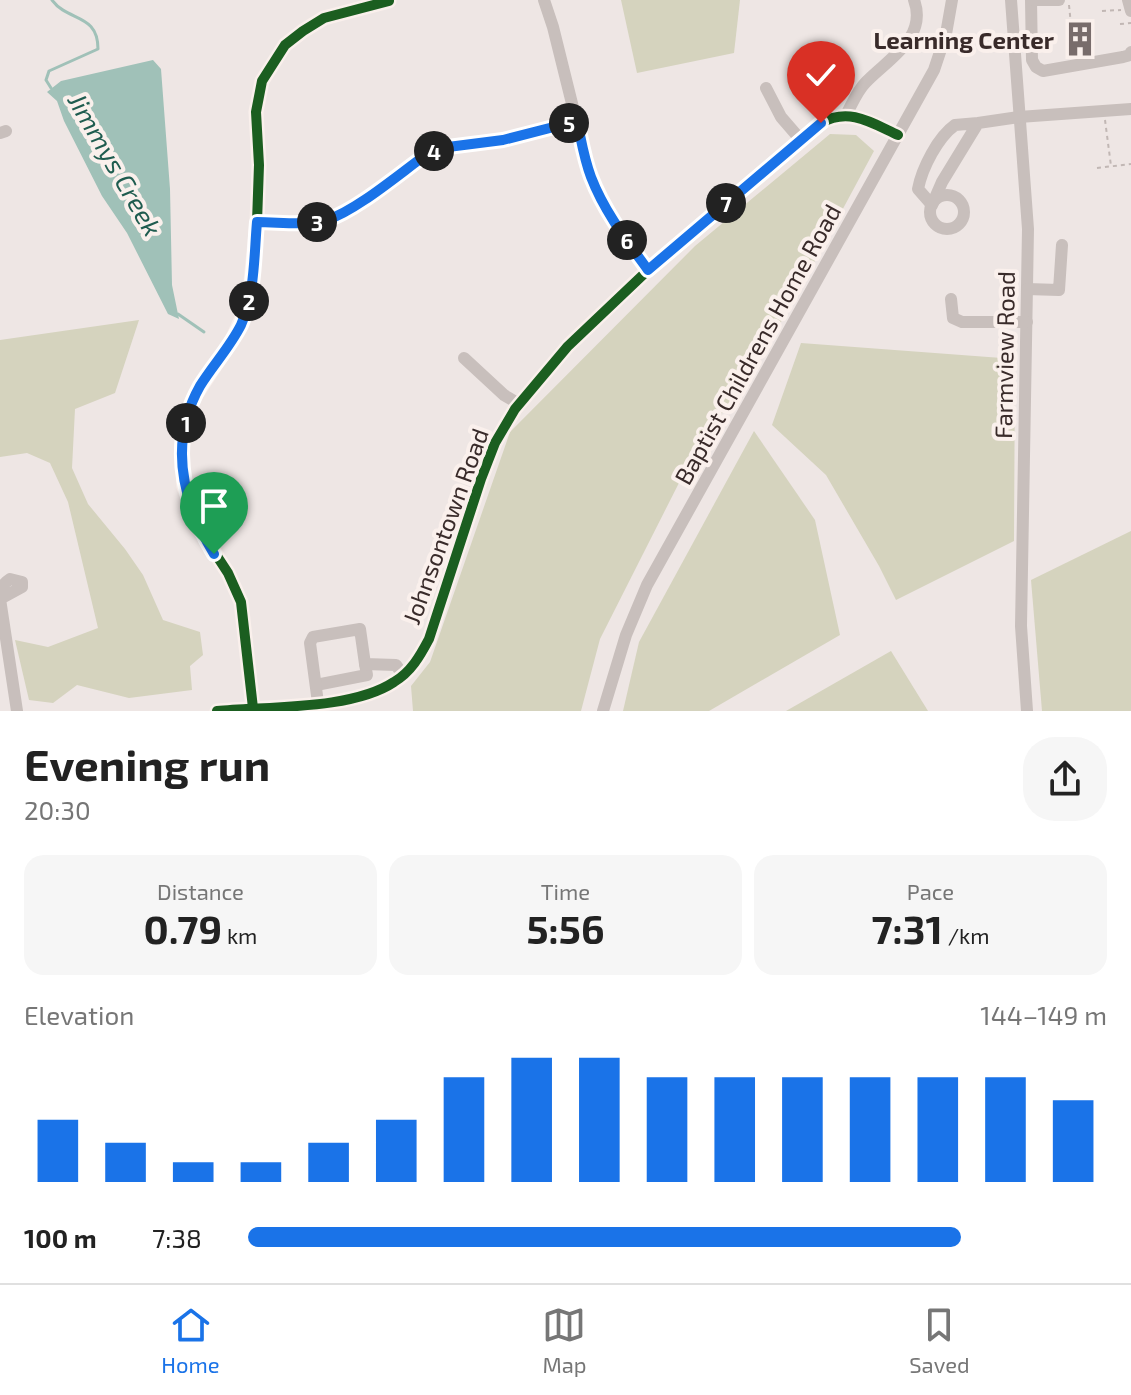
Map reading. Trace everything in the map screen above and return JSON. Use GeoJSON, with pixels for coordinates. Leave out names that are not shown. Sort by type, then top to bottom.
{"type":"FeatureCollection","features":[{"type":"Feature","properties":{"kind":"street"},"geometry":{"type":"LineString","coordinates":[[544,0],[590,176],[620,231],[648,270]]}},
{"type":"Feature","properties":{"kind":"street"},"geometry":{"type":"LineString","coordinates":[[898,135],[846,115],[865,83],[907,43],[917,20],[914,0]]}},
{"type":"Feature","properties":{"kind":"street","name":"Baptist Childrens Home Road"},"geometry":{"type":"LineString","coordinates":[[603,711],[626,635],[647,585],[898,135],[941,52],[952,0]]}},
{"type":"Feature","properties":{"kind":"street","name":"Farmview Road"},"geometry":{"type":"LineString","coordinates":[[1011,0],[1028,229],[1021,626],[1027,711]]}},
{"type":"Feature","properties":{"kind":"street"},"geometry":{"type":"LineString","coordinates":[[1059,0],[1032,0],[1032,60],[1036,67],[1043,71],[1053,70],[1123,57],[1131,52]]}},
{"type":"Feature","properties":{"kind":"street"},"geometry":{"type":"LineString","coordinates":[[1128,0],[1131,10]]}},
{"type":"Feature","properties":{"kind":"street"},"geometry":{"type":"LineString","coordinates":[[253,708],[237,587],[190,509],[184,487],[182,450],[193,399],[236,333],[249,302],[257,222],[259,165],[256,112],[262,81],[285,45],[303,31],[324,18],[389,1]]}},
{"type":"Feature","properties":{"kind":"street"},"geometry":{"type":"LineString","coordinates":[[766,88],[781,117],[800,139]]}},
{"type":"Feature","properties":{"kind":"street"},"geometry":{"type":"LineString","coordinates":[[978,123],[932,205],[918,189],[919,180],[940,141],[955,125],[1131,109]]}},
{"type":"Feature","properties":{"kind":"street","name":"Johnsontown Road"},"geometry":{"type":"LineString","coordinates":[[217,711],[362,697],[379,691],[403,675],[429,639],[481,479],[504,425],[519,404],[568,346],[648,270],[800,139],[830,118],[846,115]]}},
{"type":"Feature","properties":{"kind":"street"},"geometry":{"type":"LineString","coordinates":[[257,222],[312,223],[328,219],[345,212],[427,154],[439,149],[503,140],[577,121]]}},
{"type":"Feature","properties":{"kind":"street"},"geometry":{"type":"LineString","coordinates":[[1027,289],[1059,290],[1062,245]]}},
{"type":"Feature","properties":{"kind":"street"},"geometry":{"type":"LineString","coordinates":[[951,299],[953,318],[962,322],[1027,322]]}},
{"type":"Feature","properties":{"kind":"street"},"geometry":{"type":"LineString","coordinates":[[464,358],[504,395],[519,404]]}},
{"type":"Feature","properties":{"kind":"street"},"geometry":{"type":"LineString","coordinates":[[0,599],[17,711]]}},
{"type":"Feature","properties":{"kind":"street"},"geometry":{"type":"LineString","coordinates":[[316,685],[367,675],[360,629],[313,637],[310,643],[318,703]]}},
{"type":"Feature","properties":{"kind":"street"},"geometry":{"type":"LineString","coordinates":[[365,664],[396,665],[403,675]]}},
{"type":"Feature","properties":{"kind":"path"},"geometry":{"type":"LineString","coordinates":[[1068,0],[1071,25]]}},
{"type":"Feature","properties":{"kind":"path"},"geometry":{"type":"LineString","coordinates":[[1102,11],[1131,10]]}},
{"type":"Feature","properties":{"kind":"path"},"geometry":{"type":"LineString","coordinates":[[1120,24],[1131,23]]}},
{"type":"Feature","properties":{"kind":"path"},"geometry":{"type":"LineString","coordinates":[[1104,111],[1111,166]]}},
{"type":"Feature","properties":{"kind":"path"},"geometry":{"type":"LineString","coordinates":[[1097,168],[1131,164]]}},
{"type":"Feature","properties":{"kind":"shaded area"},"geometry":{"type":"Polygon","coordinates":[[[621,0],[740,0],[734,53],[637,73],[621,0]]]}},
{"type":"Feature","properties":{"kind":"shaded area"},"geometry":{"type":"Polygon","coordinates":[[[830,134],[856,135],[874,151],[788,311],[685,471],[600,639],[581,711],[413,711],[411,686],[430,662],[510,432],[695,246],[830,134]]]}},
{"type":"Feature","properties":{"kind":"shaded area"},"geometry":{"type":"Polygon","coordinates":[[[139,320],[115,393],[75,409],[72,468],[88,504],[143,575],[163,620],[200,632],[203,655],[190,666],[192,690],[129,698],[77,685],[53,703],[29,700],[15,640],[48,647],[98,628],[68,502],[50,463],[27,453],[0,457],[0,340],[139,320]]]}},
{"type":"Feature","properties":{"kind":"shaded area"},"geometry":{"type":"Polygon","coordinates":[[[801,343],[1015,359],[1014,541],[896,600],[826,475],[772,425],[801,343]]]}},
{"type":"Feature","properties":{"kind":"shaded area"},"geometry":{"type":"Polygon","coordinates":[[[754,431],[815,520],[840,635],[709,711],[623,711],[639,642],[754,431]]]}},
{"type":"Feature","properties":{"kind":"shaded area"},"geometry":{"type":"Polygon","coordinates":[[[1131,531],[1131,711],[1042,711],[1031,580],[1131,531]]]}},
{"type":"Feature","properties":{"kind":"shaded area"},"geometry":{"type":"Polygon","coordinates":[[[891,651],[928,711],[786,711],[891,651]]]}},
{"type":"Feature","properties":{"kind":"water"},"geometry":{"type":"Polygon","coordinates":[[[153,60],[161,69],[170,189],[172,285],[179,319],[168,314],[127,233],[102,196],[57,101],[47,92],[61,81],[153,60]]]}},
{"type":"Feature","properties":{"kind":"waterway","name":"Jimmys Creek"},"geometry":{"type":"LineString","coordinates":[[51,88],[46,80],[49,71],[98,49],[97,37],[88,23],[66,12],[52,0]]}},
{"type":"Feature","properties":{"kind":"waterway","name":"Jimmys Creek"},"geometry":{"type":"LineString","coordinates":[[178,314],[204,332]]}},
{"type":"Feature","properties":{"kind":"cycle path"},"geometry":{"type":"LineString","coordinates":[[253,708],[241,602],[228,573],[200,530],[184,487],[182,450],[187,419],[193,399],[232,340],[249,302],[257,222],[259,165],[256,112],[262,81],[285,45],[303,31],[324,18],[389,1]]}},
{"type":"Feature","properties":{"kind":"cycle path"},"geometry":{"type":"LineString","coordinates":[[217,711],[309,705],[356,698],[394,682],[405,673],[429,639],[495,443],[515,409],[568,346],[648,270],[821,123],[841,116],[860,118],[898,135]]}},
{"type":"Feature","properties":{"kind":"place","name":"Learning Center"},"geometry":{"type":"Point","coordinates":[1080,39]}},
{"type":"Feature","properties":{"kind":"route"},"geometry":{"type":"LineString","coordinates":[[214,554],[190,509],[184,487],[182,450],[193,399],[232,340],[249,302],[257,222],[312,223],[328,219],[345,212],[427,154],[439,149],[503,140],[577,121],[590,176],[620,231],[648,270],[821,123]]}}]}
